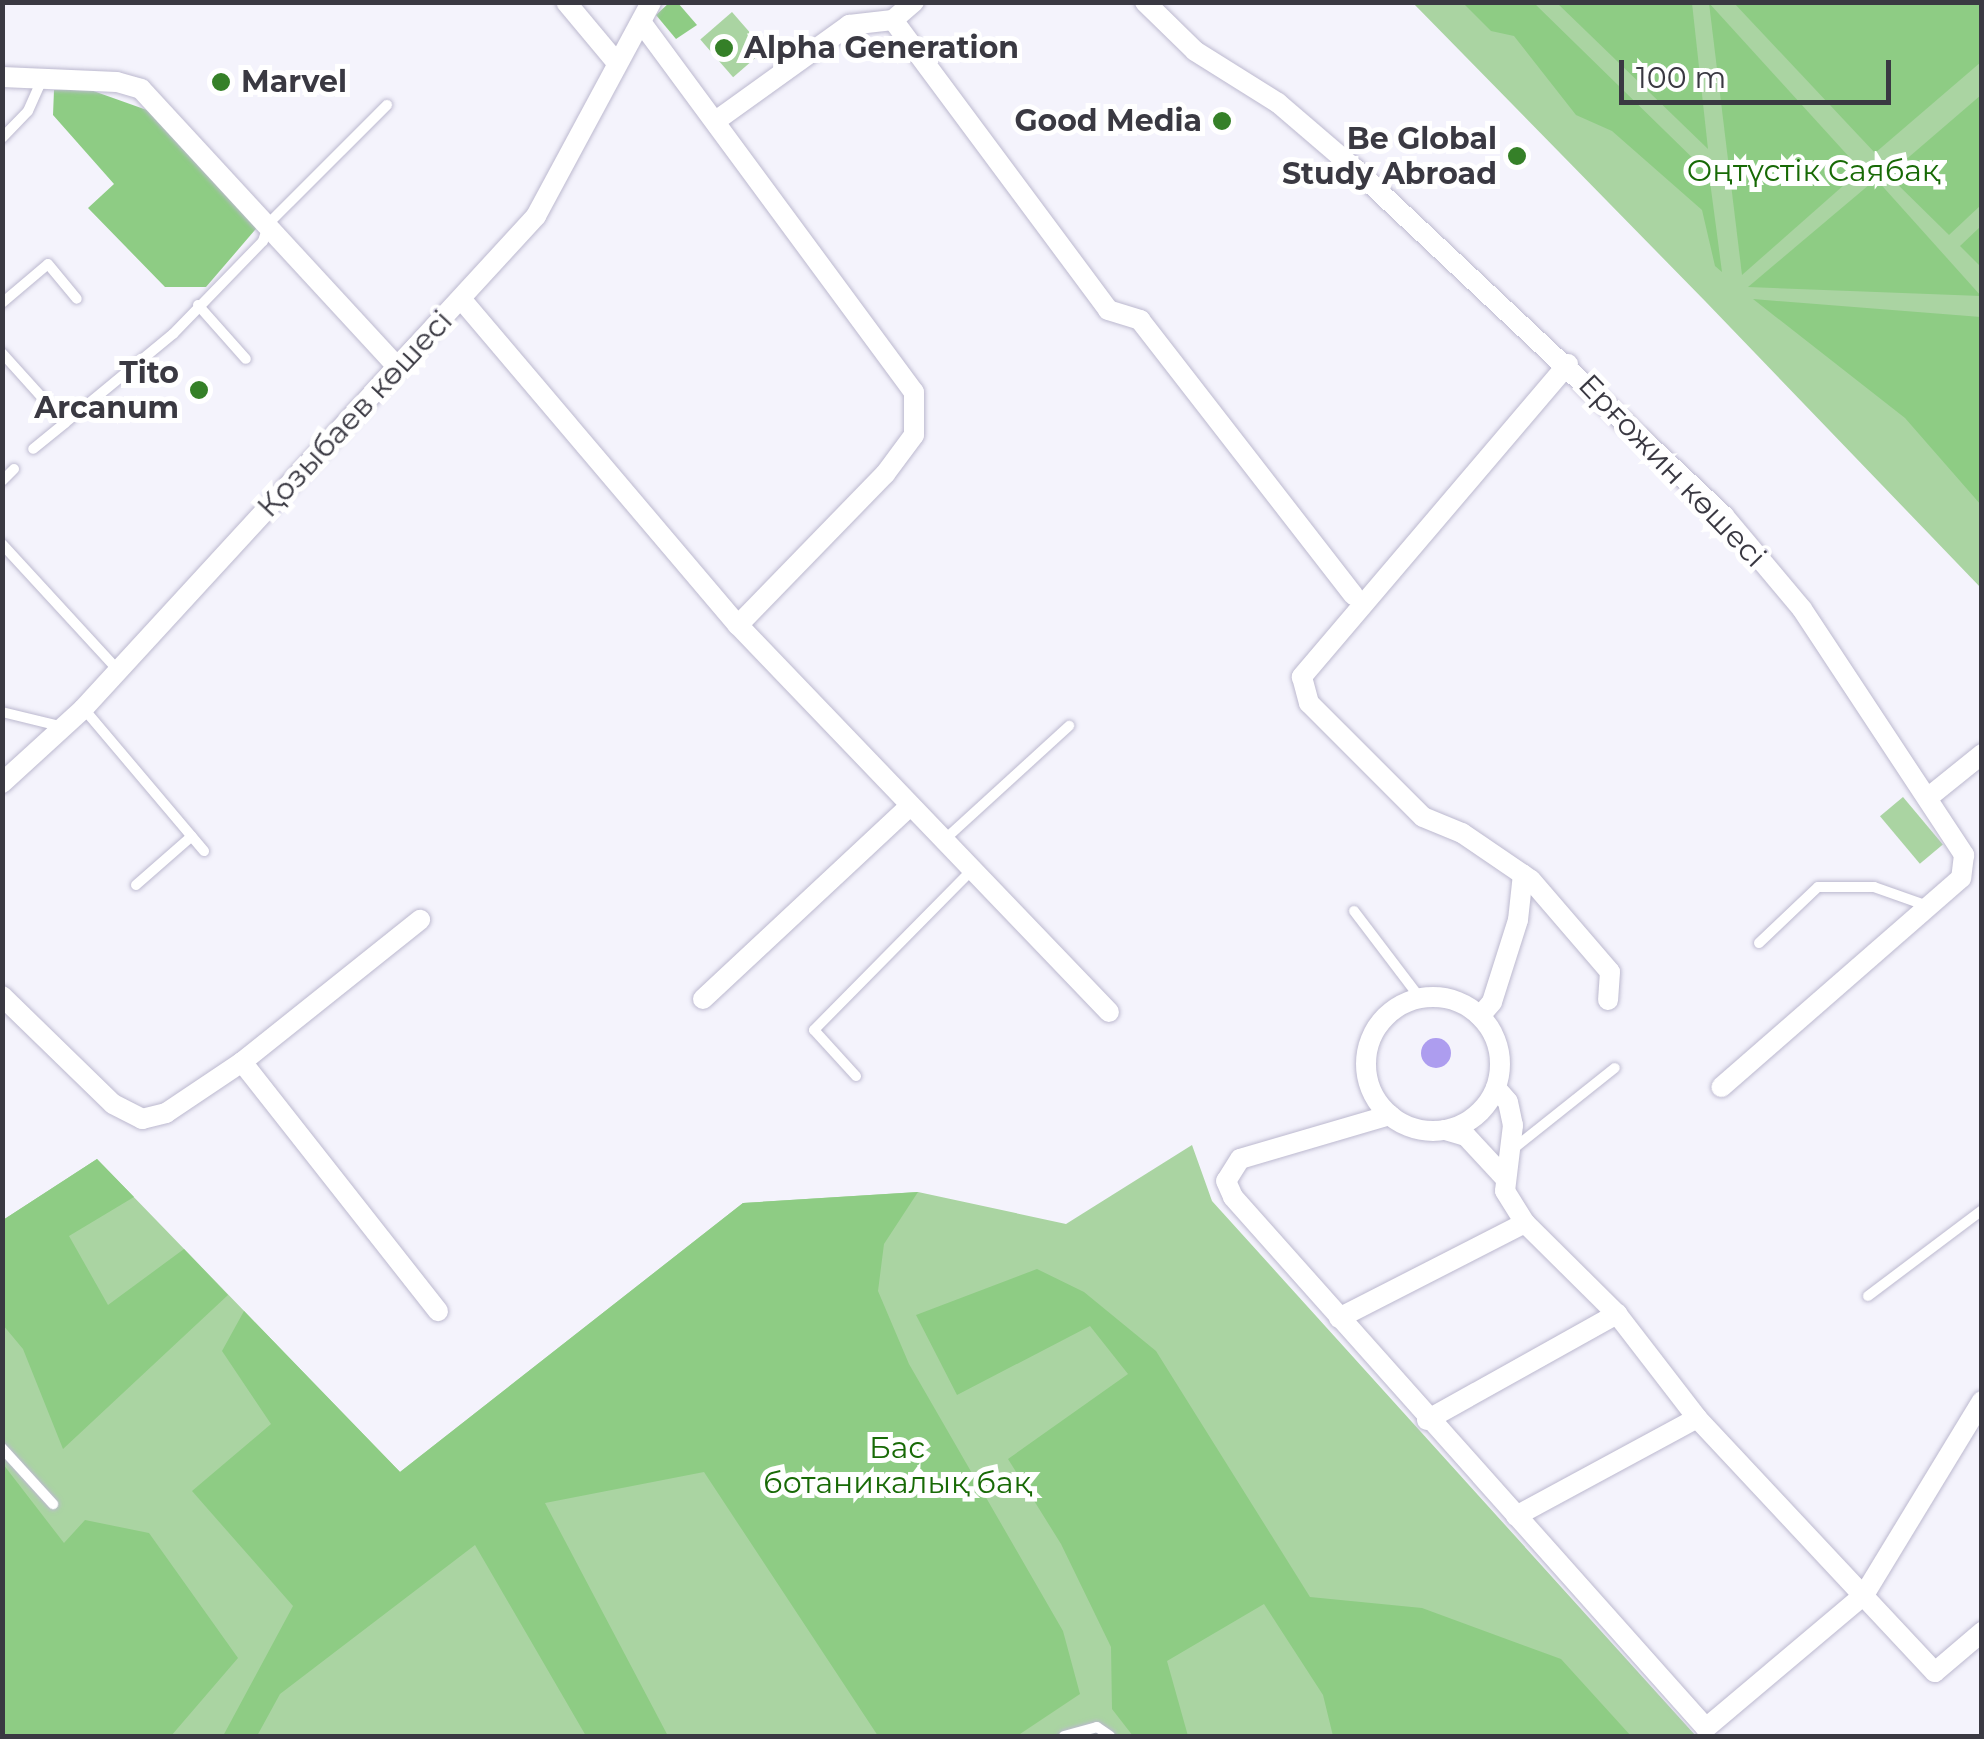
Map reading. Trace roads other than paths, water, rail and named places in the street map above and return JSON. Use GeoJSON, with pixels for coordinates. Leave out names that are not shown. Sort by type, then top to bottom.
{"type":"FeatureCollection","features":[{"type":"Feature","properties":{"kind":"street"},"geometry":{"type":"LineString","coordinates":[[566,2],[617,64]]}},
{"type":"Feature","properties":{"kind":"street","name":"Қозыбаев көшесі"},"geometry":{"type":"LineString","coordinates":[[2,783],[83,709],[536,216],[651,2]]}},
{"type":"Feature","properties":{"kind":"street"},"geometry":{"type":"LineString","coordinates":[[716,120],[849,25],[892,20],[914,2]]}},
{"type":"Feature","properties":{"kind":"street","name":"Ерғожин көшесі"},"geometry":{"type":"LineString","coordinates":[[1146,2],[1195,51],[1304,125],[1568,364],[1724,516],[1802,609],[1930,796],[1965,866],[1961,878],[1721,1088]]}},
{"type":"Feature","properties":{"kind":"street"},"geometry":{"type":"LineString","coordinates":[[892,20],[1108,310],[1140,320],[1352,595]]}},
{"type":"Feature","properties":{"kind":"street"},"geometry":{"type":"LineString","coordinates":[[640,22],[914,392],[914,435],[885,474],[738,625]]}},
{"type":"Feature","properties":{"kind":"street"},"geometry":{"type":"LineString","coordinates":[[2,76],[141,89],[269,223],[397,366]]}},
{"type":"Feature","properties":{"kind":"street"},"geometry":{"type":"LineString","coordinates":[[462,300],[738,625],[970,872],[1109,1012]]}},
{"type":"Feature","properties":{"kind":"street"},"geometry":{"type":"LineString","coordinates":[[1568,364],[1302,677],[1309,703],[1423,817],[1462,833],[1523,874],[1610,972],[1608,1000]]}},
{"type":"Feature","properties":{"kind":"street"},"geometry":{"type":"LineString","coordinates":[[1930,796],[1982,754]]}},
{"type":"Feature","properties":{"kind":"street"},"geometry":{"type":"LineString","coordinates":[[703,999],[910,807]]}},
{"type":"Feature","properties":{"kind":"street"},"geometry":{"type":"LineString","coordinates":[[1480,1016],[1492,1002],[1518,920],[1523,874]]}},
{"type":"Feature","properties":{"kind":"street"},"geometry":{"type":"LineString","coordinates":[[2,996],[114,1104],[142,1118],[166,1113],[242,1062],[420,920]]}},
{"type":"Feature","properties":{"kind":"street"},"geometry":{"type":"LineString","coordinates":[[1445,1130],[1476,1115],[1496,1088],[1498,1050],[1480,1016],[1454,1001],[1420,998],[1390,1013],[1370,1043],[1368,1080],[1390,1115],[1415,1129],[1445,1130],[1466,1136],[1505,1178]]}},
{"type":"Feature","properties":{"kind":"street"},"geometry":{"type":"LineString","coordinates":[[242,1062],[438,1311]]}},
{"type":"Feature","properties":{"kind":"street"},"geometry":{"type":"LineString","coordinates":[[1496,1088],[1508,1102],[1512,1150],[1505,1191],[1525,1223],[1618,1314],[1697,1418],[1935,1672],[1982,1632]]}},
{"type":"Feature","properties":{"kind":"street"},"geometry":{"type":"LineString","coordinates":[[1390,1115],[1240,1160],[1228,1169],[1233,1197],[1427,1420],[1706,1728],[1864,1596],[1982,1401]]}},
{"type":"Feature","properties":{"kind":"street"},"geometry":{"type":"LineString","coordinates":[[1339,1318],[1525,1223]]}},
{"type":"Feature","properties":{"kind":"street"},"geometry":{"type":"LineString","coordinates":[[1427,1420],[1618,1314]]}},
{"type":"Feature","properties":{"kind":"street"},"geometry":{"type":"LineString","coordinates":[[1516,1516],[1697,1418]]}},
{"type":"Feature","properties":{"kind":"lane"},"geometry":{"type":"LineString","coordinates":[[2,138],[28,111],[43,78]]}},
{"type":"Feature","properties":{"kind":"lane"},"geometry":{"type":"LineString","coordinates":[[33,450],[198,306],[264,241],[269,223],[387,105]]}},
{"type":"Feature","properties":{"kind":"lane"},"geometry":{"type":"LineString","coordinates":[[2,303],[48,264],[77,299]]}},
{"type":"Feature","properties":{"kind":"lane"},"geometry":{"type":"LineString","coordinates":[[198,306],[246,359]]}},
{"type":"Feature","properties":{"kind":"lane"},"geometry":{"type":"LineString","coordinates":[[2,354],[65,422]]}},
{"type":"Feature","properties":{"kind":"lane"},"geometry":{"type":"LineString","coordinates":[[2,481],[14,469]]}},
{"type":"Feature","properties":{"kind":"lane"},"geometry":{"type":"LineString","coordinates":[[2,544],[118,670]]}},
{"type":"Feature","properties":{"kind":"lane"},"geometry":{"type":"LineString","coordinates":[[83,709],[204,851]]}},
{"type":"Feature","properties":{"kind":"lane"},"geometry":{"type":"LineString","coordinates":[[2,712],[65,727]]}},
{"type":"Feature","properties":{"kind":"lane"},"geometry":{"type":"LineString","coordinates":[[942,842],[1069,726]]}},
{"type":"Feature","properties":{"kind":"lane"},"geometry":{"type":"LineString","coordinates":[[136,885],[192,836]]}},
{"type":"Feature","properties":{"kind":"lane"},"geometry":{"type":"LineString","coordinates":[[856,1076],[814,1030],[970,872]]}},
{"type":"Feature","properties":{"kind":"lane"},"geometry":{"type":"LineString","coordinates":[[1758,943],[1818,887],[1874,886],[1929,906]]}},
{"type":"Feature","properties":{"kind":"lane"},"geometry":{"type":"LineString","coordinates":[[1354,911],[1420,998]]}},
{"type":"Feature","properties":{"kind":"lane"},"geometry":{"type":"LineString","coordinates":[[1512,1150],[1615,1068]]}},
{"type":"Feature","properties":{"kind":"lane"},"geometry":{"type":"LineString","coordinates":[[1868,1296],[1982,1210]]}},
{"type":"Feature","properties":{"kind":"lane"},"geometry":{"type":"LineString","coordinates":[[2,1448],[53,1504]]}},
{"type":"Feature","properties":{"kind":"lane"},"geometry":{"type":"LineString","coordinates":[[1064,1736],[1097,1727],[1110,1736]]}},
{"type":"Feature","properties":{"kind":"place","name":"Alpha Generation"},"geometry":{"type":"Point","coordinates":[724,48]}},
{"type":"Feature","properties":{"kind":"place","name":"Marvel"},"geometry":{"type":"Point","coordinates":[221,82]}},
{"type":"Feature","properties":{"kind":"place","name":"Good Media"},"geometry":{"type":"Point","coordinates":[1222,121]}},
{"type":"Feature","properties":{"kind":"place","name":"Be Global Study Abroad"},"geometry":{"type":"Point","coordinates":[1517,156]}},
{"type":"Feature","properties":{"kind":"place","name":"Tito Arcanum"},"geometry":{"type":"Point","coordinates":[199,390]}},
{"type":"Feature","properties":{"kind":"park label","name":"Оңтүстік Саябақ"},"geometry":{"type":"Point","coordinates":[1813,171]}},
{"type":"Feature","properties":{"kind":"park label","name":"Бас ботаникалық бақ"},"geometry":{"type":"Point","coordinates":[897,1465]}}]}
